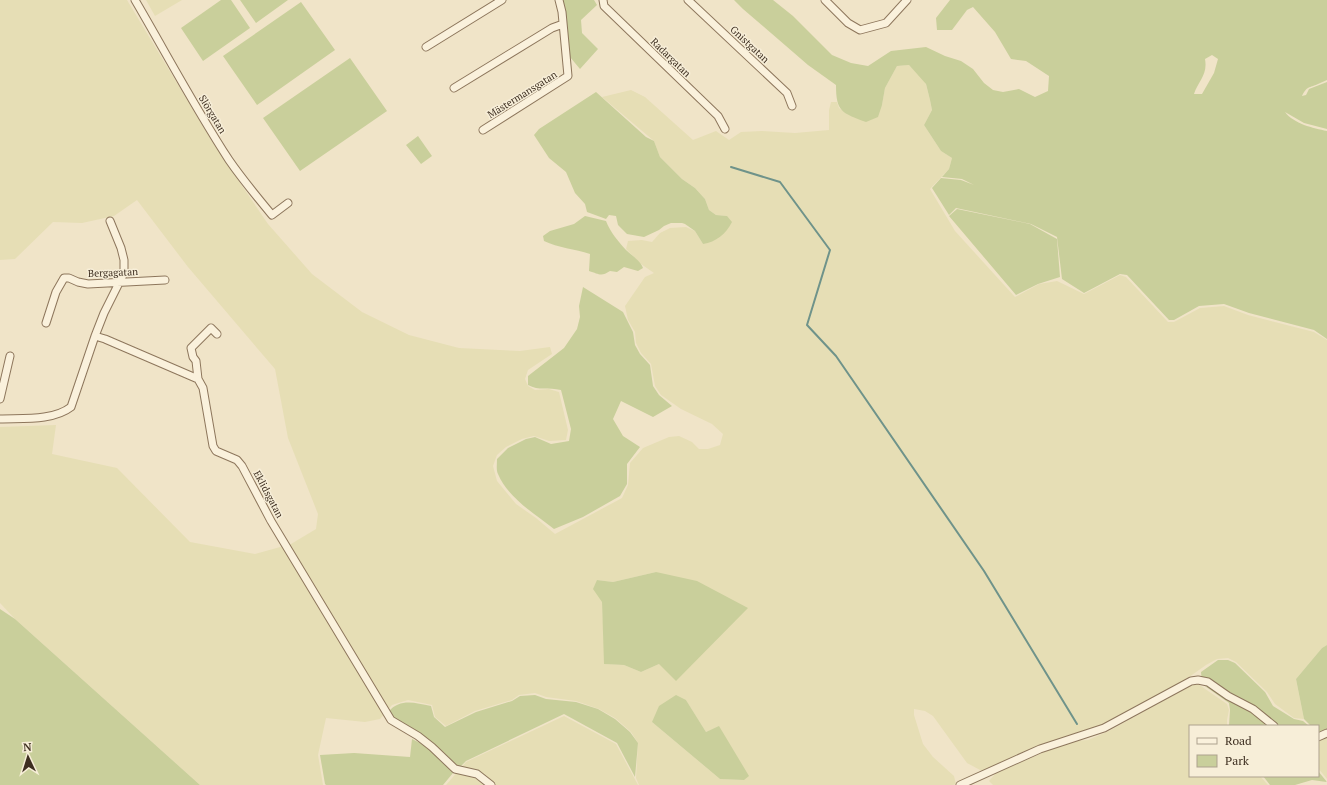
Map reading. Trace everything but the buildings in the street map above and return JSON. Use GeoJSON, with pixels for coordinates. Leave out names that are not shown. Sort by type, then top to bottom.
{"type":"FeatureCollection","features":[{"type":"Feature","properties":{"kind":"street","name":"Slörgatan"},"geometry":{"type":"LineString","coordinates":[[135,0],[200,114],[230,161],[251,190],[272,215],[288,203]]}},
{"type":"Feature","properties":{"kind":"street"},"geometry":{"type":"LineString","coordinates":[[426,47],[502,0]]}},
{"type":"Feature","properties":{"kind":"street","name":"Mästermansgatan"},"geometry":{"type":"LineString","coordinates":[[483,130],[568,76],[559,0]]}},
{"type":"Feature","properties":{"kind":"street","name":"Radargatan"},"geometry":{"type":"LineString","coordinates":[[603,0],[604,6],[718,116],[725,129]]}},
{"type":"Feature","properties":{"kind":"street","name":"Gnistgatan"},"geometry":{"type":"LineString","coordinates":[[688,0],[787,93],[792,106]]}},
{"type":"Feature","properties":{"kind":"street"},"geometry":{"type":"LineString","coordinates":[[824,0],[848,23],[860,30],[886,23],[906,0]]}},
{"type":"Feature","properties":{"kind":"street"},"geometry":{"type":"LineString","coordinates":[[454,88],[552,28],[563,24]]}},
{"type":"Feature","properties":{"kind":"street"},"geometry":{"type":"LineString","coordinates":[[0,419],[51,416],[64,412],[71,407],[95,336],[124,273],[124,260],[121,248],[110,221]]}},
{"type":"Feature","properties":{"kind":"street","name":"Bergagatan"},"geometry":{"type":"LineString","coordinates":[[46,323],[56,292],[64,278],[69,278],[88,284],[165,280]]}},
{"type":"Feature","properties":{"kind":"street"},"geometry":{"type":"LineString","coordinates":[[95,336],[198,379],[196,361],[193,357],[191,348],[211,328],[218,334]]}},
{"type":"Feature","properties":{"kind":"street"},"geometry":{"type":"LineString","coordinates":[[0,399],[10,356]]}},
{"type":"Feature","properties":{"kind":"street","name":"Eklidsgatan"},"geometry":{"type":"LineString","coordinates":[[198,379],[204,388],[213,446],[216,452],[237,460],[242,466],[271,521],[391,720],[409,729],[423,739],[455,769],[476,774],[491,785]]}},
{"type":"Feature","properties":{"kind":"street"},"geometry":{"type":"LineString","coordinates":[[960,785],[1046,747],[1104,728],[1191,681],[1198,680],[1208,682],[1228,696],[1253,709],[1273,725]]}},
{"type":"Feature","properties":{"kind":"shaded area"},"geometry":{"type":"Polygon","coordinates":[[[0,0],[127,0],[213,143],[268,224],[312,274],[362,312],[409,335],[459,348],[520,351],[550,347],[552,354],[528,370],[525,379],[528,386],[535,390],[549,389],[559,392],[568,430],[566,440],[549,441],[534,436],[522,439],[506,447],[497,455],[493,466],[497,481],[516,504],[555,534],[622,498],[628,485],[630,463],[643,448],[669,437],[679,436],[692,442],[699,449],[708,449],[720,445],[723,434],[712,424],[681,409],[661,395],[655,386],[651,364],[641,353],[636,343],[635,332],[628,320],[625,306],[645,277],[654,273],[641,264],[626,249],[628,241],[642,240],[652,242],[660,233],[670,228],[686,227],[695,231],[703,244],[727,216],[716,215],[709,210],[705,199],[695,188],[682,179],[660,157],[654,141],[602,97],[631,90],[645,97],[693,140],[716,131],[729,140],[741,132],[762,131],[795,133],[829,130],[829,110],[831,102],[837,102],[839,108],[851,116],[882,105],[885,88],[897,66],[909,65],[925,81],[930,100],[932,110],[924,125],[941,151],[952,158],[949,169],[930,189],[955,231],[1015,297],[1039,284],[1057,281],[1084,294],[1120,275],[1126,277],[1168,322],[1174,322],[1200,308],[1224,306],[1248,315],[1314,332],[1327,340],[1327,645],[1322,648],[1296,679],[1304,719],[1294,718],[1275,704],[1267,692],[1236,662],[1228,658],[1217,659],[1182,682],[1097,729],[1082,731],[982,771],[967,763],[933,716],[925,711],[914,709],[914,715],[923,744],[933,757],[954,776],[956,784],[953,785],[639,785],[636,778],[638,743],[631,732],[615,718],[599,709],[576,701],[546,697],[535,693],[519,695],[512,700],[475,711],[446,726],[435,717],[432,705],[408,700],[392,705],[380,719],[365,722],[326,718],[318,755],[323,785],[200,785],[15,619],[0,603],[0,427],[56,425],[52,454],[117,468],[190,542],[255,554],[291,544],[316,529],[318,514],[288,438],[275,369],[188,267],[137,200],[114,216],[82,223],[53,222],[15,259],[0,260],[0,0]],[[656,572],[613,582],[597,580],[602,602],[605,664],[624,665],[641,672],[659,664],[656,572]],[[686,700],[652,722],[720,779],[744,780],[719,727],[706,732],[686,700]]]}},
{"type":"Feature","properties":{"kind":"shaded area"},"geometry":{"type":"Polygon","coordinates":[[[146,0],[182,0],[155,16],[146,0]]]}},
{"type":"Feature","properties":{"kind":"shaded area"},"geometry":{"type":"Polygon","coordinates":[[[1198,684],[1227,704],[1229,710],[1227,725],[1189,725],[1189,777],[1261,777],[1268,785],[993,785],[989,781],[996,773],[1049,750],[1072,741],[1088,740],[1109,731],[1190,686],[1198,684]]]}},
{"type":"Feature","properties":{"kind":"shaded area"},"geometry":{"type":"Polygon","coordinates":[[[564,716],[616,744],[638,785],[446,785],[466,762],[564,716]]]}},
{"type":"Feature","properties":{"kind":"shaded area"},"geometry":{"type":"Polygon","coordinates":[[[1327,735],[1327,779],[1319,769],[1319,739],[1327,735]]]}},
{"type":"Feature","properties":{"kind":"green space"},"geometry":{"type":"Polygon","coordinates":[[[221,0],[231,0],[250,28],[203,61],[181,28],[221,0]]]}},
{"type":"Feature","properties":{"kind":"green space"},"geometry":{"type":"Polygon","coordinates":[[[240,0],[288,0],[256,23],[240,0]]]}},
{"type":"Feature","properties":{"kind":"green space"},"geometry":{"type":"Polygon","coordinates":[[[562,0],[594,0],[597,5],[581,20],[582,33],[598,49],[580,69],[570,57],[565,7],[562,0]]]}},
{"type":"Feature","properties":{"kind":"green space"},"geometry":{"type":"Polygon","coordinates":[[[734,0],[773,0],[793,16],[832,55],[851,63],[868,66],[891,51],[926,47],[945,56],[961,61],[973,69],[984,83],[993,90],[1003,92],[1019,89],[1035,97],[1048,91],[1049,76],[1026,61],[1011,59],[995,32],[973,7],[967,10],[952,30],[937,30],[936,18],[950,0],[1327,0],[1327,80],[1308,88],[1302,96],[1306,95],[1309,89],[1327,82],[1327,129],[1304,123],[1285,112],[1293,120],[1310,127],[1327,131],[1327,339],[1314,330],[1249,313],[1224,304],[1199,306],[1174,320],[1169,320],[1127,275],[1120,274],[1084,293],[1062,279],[1057,237],[1031,224],[956,208],[949,215],[932,188],[941,178],[961,180],[974,185],[962,179],[942,177],[949,169],[952,158],[941,151],[924,125],[932,110],[926,84],[909,65],[897,66],[885,88],[878,117],[866,122],[851,116],[842,110],[837,101],[836,85],[808,65],[734,0]],[[1212,55],[1205,59],[1206,65],[1204,74],[1194,94],[1202,94],[1214,73],[1218,59],[1212,55]]]}},
{"type":"Feature","properties":{"kind":"green space"},"geometry":{"type":"Polygon","coordinates":[[[301,2],[335,50],[257,105],[223,56],[301,2]]]}},
{"type":"Feature","properties":{"kind":"green space"},"geometry":{"type":"Polygon","coordinates":[[[350,58],[387,111],[300,171],[263,118],[350,58]]]}},
{"type":"Feature","properties":{"kind":"green space"},"geometry":{"type":"Polygon","coordinates":[[[596,92],[646,137],[654,141],[660,157],[682,179],[695,188],[705,199],[709,210],[716,215],[727,216],[732,222],[724,234],[703,244],[695,231],[685,224],[671,223],[644,237],[627,234],[618,225],[616,216],[609,215],[606,219],[587,212],[585,204],[575,193],[566,172],[549,158],[534,135],[539,129],[596,92]]]}},
{"type":"Feature","properties":{"kind":"green space"},"geometry":{"type":"Polygon","coordinates":[[[418,136],[432,156],[421,164],[406,145],[418,136]]]}},
{"type":"Feature","properties":{"kind":"green space"},"geometry":{"type":"Polygon","coordinates":[[[957,209],[1030,224],[1057,239],[1060,277],[1038,284],[1016,295],[949,216],[957,209]]]}},
{"type":"Feature","properties":{"kind":"green space"},"geometry":{"type":"Polygon","coordinates":[[[585,216],[606,221],[618,240],[626,250],[638,260],[643,268],[638,271],[624,267],[617,272],[610,271],[604,274],[598,274],[589,271],[590,254],[544,241],[543,236],[550,231],[574,224],[585,216]]]}},
{"type":"Feature","properties":{"kind":"green space"},"geometry":{"type":"Polygon","coordinates":[[[583,287],[623,312],[633,332],[635,345],[640,354],[650,365],[653,386],[659,395],[672,406],[653,417],[621,401],[613,419],[623,436],[640,447],[627,464],[627,484],[620,496],[583,517],[554,529],[523,505],[508,491],[497,472],[497,459],[508,448],[526,439],[535,437],[551,444],[569,441],[571,429],[561,390],[532,387],[528,385],[528,376],[564,348],[577,329],[580,317],[579,306],[583,287]]]}},
{"type":"Feature","properties":{"kind":"green space"},"geometry":{"type":"Polygon","coordinates":[[[656,572],[697,581],[748,608],[676,681],[659,664],[641,672],[624,665],[604,664],[602,602],[593,589],[597,580],[613,582],[656,572]]]}},
{"type":"Feature","properties":{"kind":"green space"},"geometry":{"type":"Polygon","coordinates":[[[0,609],[15,619],[200,785],[0,785],[0,609]]]}},
{"type":"Feature","properties":{"kind":"green space"},"geometry":{"type":"Polygon","coordinates":[[[1327,645],[1327,729],[1319,732],[1319,725],[1310,725],[1304,719],[1296,679],[1322,648],[1327,645]]]}},
{"type":"Feature","properties":{"kind":"green space"},"geometry":{"type":"Polygon","coordinates":[[[1218,660],[1228,660],[1235,663],[1265,692],[1273,706],[1294,719],[1303,721],[1308,725],[1229,725],[1229,703],[1202,684],[1201,672],[1218,660]]]}},
{"type":"Feature","properties":{"kind":"green space"},"geometry":{"type":"Polygon","coordinates":[[[535,695],[546,699],[576,702],[598,709],[615,719],[630,732],[638,743],[635,777],[617,743],[564,714],[466,761],[459,768],[393,720],[388,712],[403,703],[431,706],[434,717],[445,727],[476,712],[512,701],[520,696],[535,695]]]}},
{"type":"Feature","properties":{"kind":"green space"},"geometry":{"type":"Polygon","coordinates":[[[676,695],[686,700],[706,732],[719,726],[749,776],[744,780],[720,779],[652,722],[659,706],[676,695]]]}},
{"type":"Feature","properties":{"kind":"green space"},"geometry":{"type":"Polygon","coordinates":[[[412,739],[428,747],[453,773],[443,785],[325,784],[320,755],[354,753],[410,757],[412,739]]]}},
{"type":"Feature","properties":{"kind":"green space"},"geometry":{"type":"Polygon","coordinates":[[[1319,772],[1327,782],[1312,780],[1295,785],[1270,785],[1264,777],[1319,777],[1319,772]]]}},
{"type":"Feature","properties":{"kind":"waterway"},"geometry":{"type":"LineString","coordinates":[[731,167],[780,182],[830,250],[807,325],[836,356],[984,571],[1077,724]]}}]}
